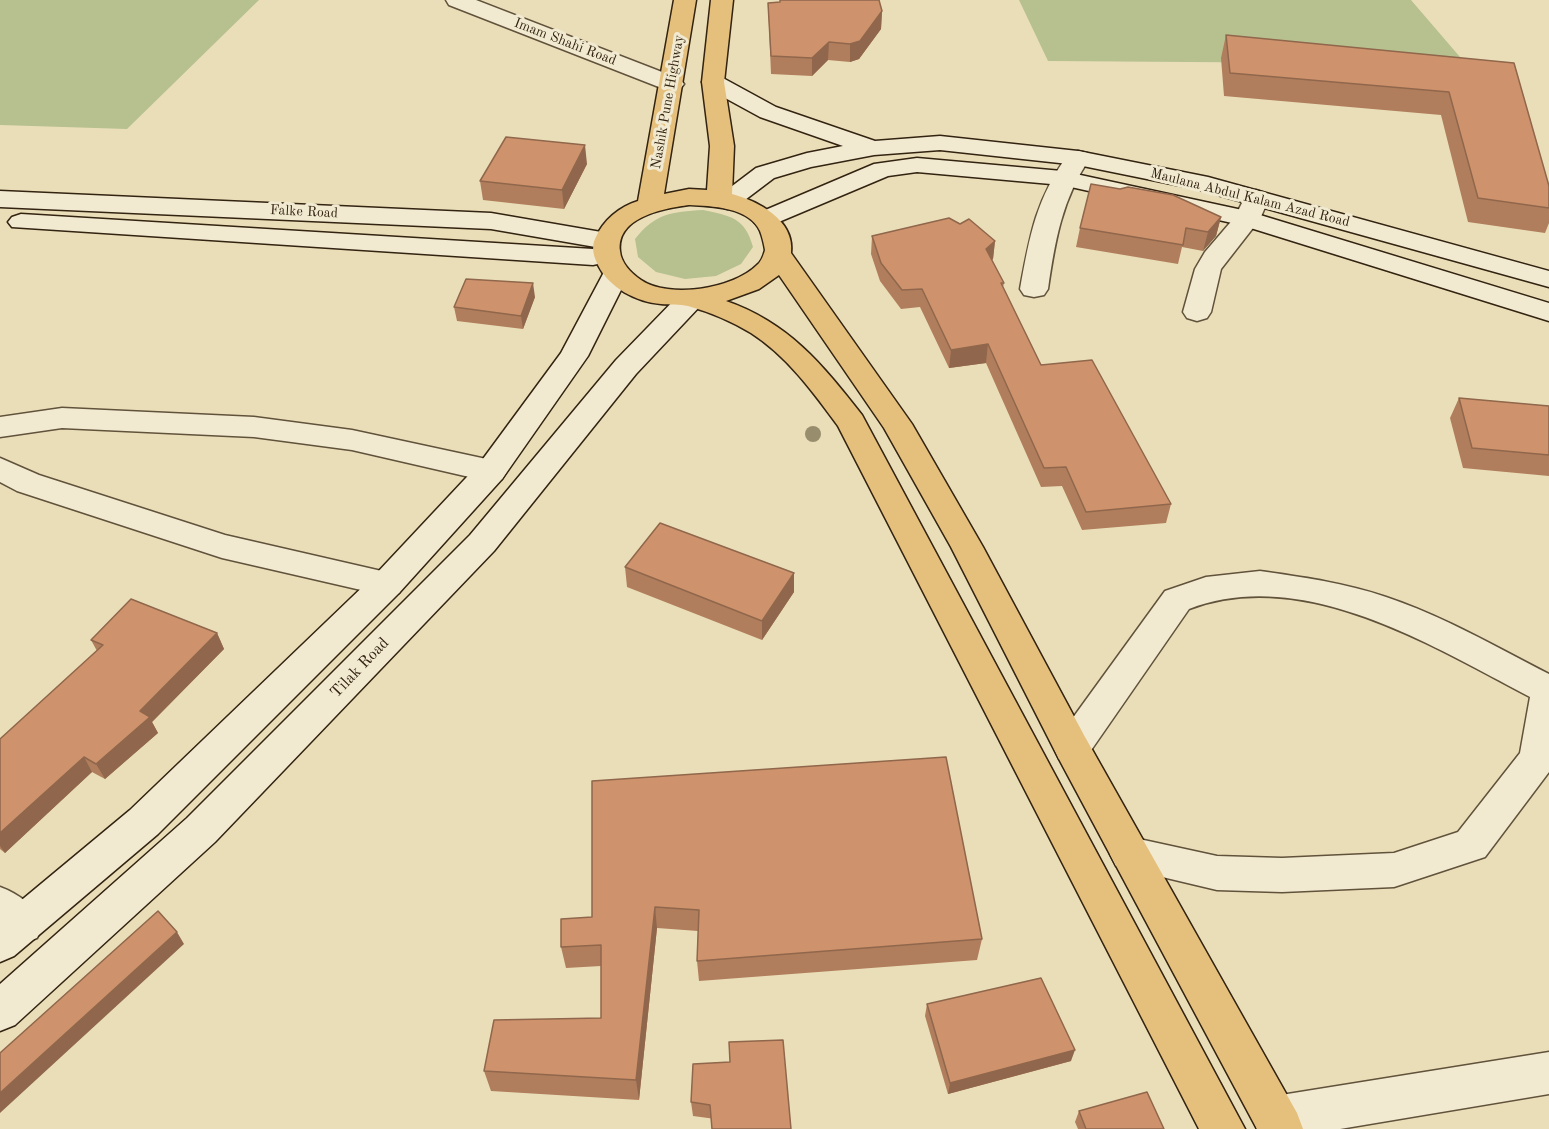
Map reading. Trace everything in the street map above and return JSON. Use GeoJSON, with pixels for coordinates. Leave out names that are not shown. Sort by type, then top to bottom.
{"type":"FeatureCollection","features":[{"type":"Feature","properties":{"kind":"highway","name":"Nashik Pune Highway"},"geometry":{"type":"LineString","coordinates":[[650,204],[686,0]]}},
{"type":"Feature","properties":{"kind":"highway"},"geometry":{"type":"LineString","coordinates":[[722,0],[713,82],[722,146],[723,200]]}},
{"type":"Feature","properties":{"kind":"highway"},"geometry":{"type":"LineString","coordinates":[[689,197],[723,200],[748,209],[765,219],[773,229],[777,240],[777,252],[771,266],[758,279],[739,289],[717,296],[692,298],[648,292],[630,284],[610,258],[615,226],[630,214],[650,204],[689,197]]}},
{"type":"Feature","properties":{"kind":"highway"},"geometry":{"type":"LineString","coordinates":[[777,252],[897,424],[967,547],[1072,748],[1278,1124]]}},
{"type":"Feature","properties":{"kind":"highway"},"geometry":{"type":"LineString","coordinates":[[692,298],[745,318],[781,340],[810,368],[850,422],[1222,1129]]}},
{"type":"Feature","properties":{"kind":"street","name":"Imam Shahi Road"},"geometry":{"type":"LineString","coordinates":[[457,0],[672,84]]}},
{"type":"Feature","properties":{"kind":"street","name":"Maulana Abdul Kalam Azad Road"},"geometry":{"type":"LineString","coordinates":[[713,82],[768,112],[874,148]]}},
{"type":"Feature","properties":{"kind":"street","name":"Maulana Abdul Kalam Azad Road"},"geometry":{"type":"LineString","coordinates":[[723,200],[765,172],[807,160],[874,148],[940,143],[1078,158],[1199,182],[1251,208],[1549,279]]}},
{"type":"Feature","properties":{"kind":"street"},"geometry":{"type":"LineString","coordinates":[[1034,289],[1048,212],[1062,178],[1078,158]]}},
{"type":"Feature","properties":{"kind":"street"},"geometry":{"type":"LineString","coordinates":[[765,219],[883,169],[899,166],[917,165],[1062,178],[1251,208],[1549,312]]}},
{"type":"Feature","properties":{"kind":"street","name":"Falke Road"},"geometry":{"type":"LineString","coordinates":[[0,199],[491,221],[610,258]]}},
{"type":"Feature","properties":{"kind":"street"},"geometry":{"type":"LineString","coordinates":[[1197,312],[1208,269],[1251,208]]}},
{"type":"Feature","properties":{"kind":"street","name":"Falke Road"},"geometry":{"type":"LineString","coordinates":[[0,221],[610,258]]}},
{"type":"Feature","properties":{"kind":"street"},"geometry":{"type":"LineString","coordinates":[[8,925],[144,822],[387,584],[491,471],[574,357],[610,258]]}},
{"type":"Feature","properties":{"kind":"street","name":"Tilak Road"},"geometry":{"type":"LineString","coordinates":[[0,1011],[201,830],[482,543],[626,368],[692,298]]}},
{"type":"Feature","properties":{"kind":"street"},"geometry":{"type":"LineString","coordinates":[[0,427],[62,418],[254,428],[352,440],[491,471]]}},
{"type":"Feature","properties":{"kind":"street"},"geometry":{"type":"LineString","coordinates":[[0,470],[28,483],[222,546],[387,584]]}},
{"type":"Feature","properties":{"kind":"street"},"geometry":{"type":"LineString","coordinates":[[1072,748],[1177,600],[1206,589],[1260,583],[1319,592],[1376,606],[1419,624],[1549,691],[1538,758],[1471,845],[1394,870],[1282,875],[1217,873],[1130,855]]}},
{"type":"Feature","properties":{"kind":"street"},"geometry":{"type":"LineString","coordinates":[[1278,1124],[1549,1073]]}},
{"type":"Feature","properties":{"kind":"green space"},"geometry":{"type":"Polygon","coordinates":[[[0,0],[259,0],[127,129],[0,125],[0,0]]]}},
{"type":"Feature","properties":{"kind":"green space"},"geometry":{"type":"Polygon","coordinates":[[[1019,0],[1411,0],[1466,64],[1048,61],[1019,0]]]}},
{"type":"Feature","properties":{"kind":"green space"},"geometry":{"type":"Polygon","coordinates":[[[703,210],[729,216],[746,229],[753,247],[741,264],[716,276],[685,279],[656,272],[638,257],[635,239],[650,224],[673,213],[703,210]]]}},
{"type":"Feature","properties":{"kind":"building"},"geometry":{"type":"Polygon","coordinates":[[[780,0],[879,0],[882,11],[860,41],[850,44],[829,42],[812,58],[771,56],[768,3],[780,2],[780,0]]]}},
{"type":"Feature","properties":{"kind":"building"},"geometry":{"type":"Polygon","coordinates":[[[1226,35],[1514,63],[1549,186],[1549,208],[1478,198],[1449,92],[1230,73],[1226,35]]]}},
{"type":"Feature","properties":{"kind":"building"},"geometry":{"type":"Polygon","coordinates":[[[506,137],[585,145],[562,190],[480,181],[506,137]]]}},
{"type":"Feature","properties":{"kind":"building"},"geometry":{"type":"Polygon","coordinates":[[[1091,184],[1120,189],[1128,187],[1173,195],[1221,217],[1208,232],[1186,228],[1183,245],[1080,228],[1091,184]]]}},
{"type":"Feature","properties":{"kind":"building"},"geometry":{"type":"Polygon","coordinates":[[[949,218],[960,224],[969,219],[995,241],[986,249],[1041,365],[1092,360],[1171,504],[1086,512],[1066,467],[1044,468],[988,344],[951,350],[922,289],[902,290],[881,263],[872,236],[949,218]]]}},
{"type":"Feature","properties":{"kind":"building"},"geometry":{"type":"Polygon","coordinates":[[[466,279],[533,283],[521,316],[454,307],[466,279]]]}},
{"type":"Feature","properties":{"kind":"building"},"geometry":{"type":"Polygon","coordinates":[[[1459,398],[1549,406],[1549,455],[1472,448],[1459,398]]]}},
{"type":"Feature","properties":{"kind":"building"},"geometry":{"type":"Polygon","coordinates":[[[660,523],[794,573],[762,621],[625,567],[660,523]]]}},
{"type":"Feature","properties":{"kind":"building"},"geometry":{"type":"Polygon","coordinates":[[[131,599],[217,633],[140,711],[150,717],[96,764],[84,757],[0,833],[0,739],[103,645],[91,640],[131,599]]]}},
{"type":"Feature","properties":{"kind":"building"},"geometry":{"type":"Polygon","coordinates":[[[946,757],[982,939],[697,961],[699,910],[655,907],[636,1080],[484,1071],[494,1020],[601,1018],[601,945],[561,947],[561,919],[592,917],[592,781],[946,757]]]}},
{"type":"Feature","properties":{"kind":"building"},"geometry":{"type":"Polygon","coordinates":[[[158,911],[177,932],[0,1093],[0,1053],[158,911]]]}},
{"type":"Feature","properties":{"kind":"building"},"geometry":{"type":"Polygon","coordinates":[[[1041,978],[1075,1050],[950,1083],[927,1004],[1041,978]]]}},
{"type":"Feature","properties":{"kind":"building"},"geometry":{"type":"Polygon","coordinates":[[[783,1040],[791,1129],[712,1129],[710,1105],[691,1102],[693,1064],[730,1062],[729,1042],[783,1040]]]}},
{"type":"Feature","properties":{"kind":"building"},"geometry":{"type":"Polygon","coordinates":[[[1147,1092],[1164,1129],[1086,1129],[1079,1111],[1147,1092]]]}}]}
